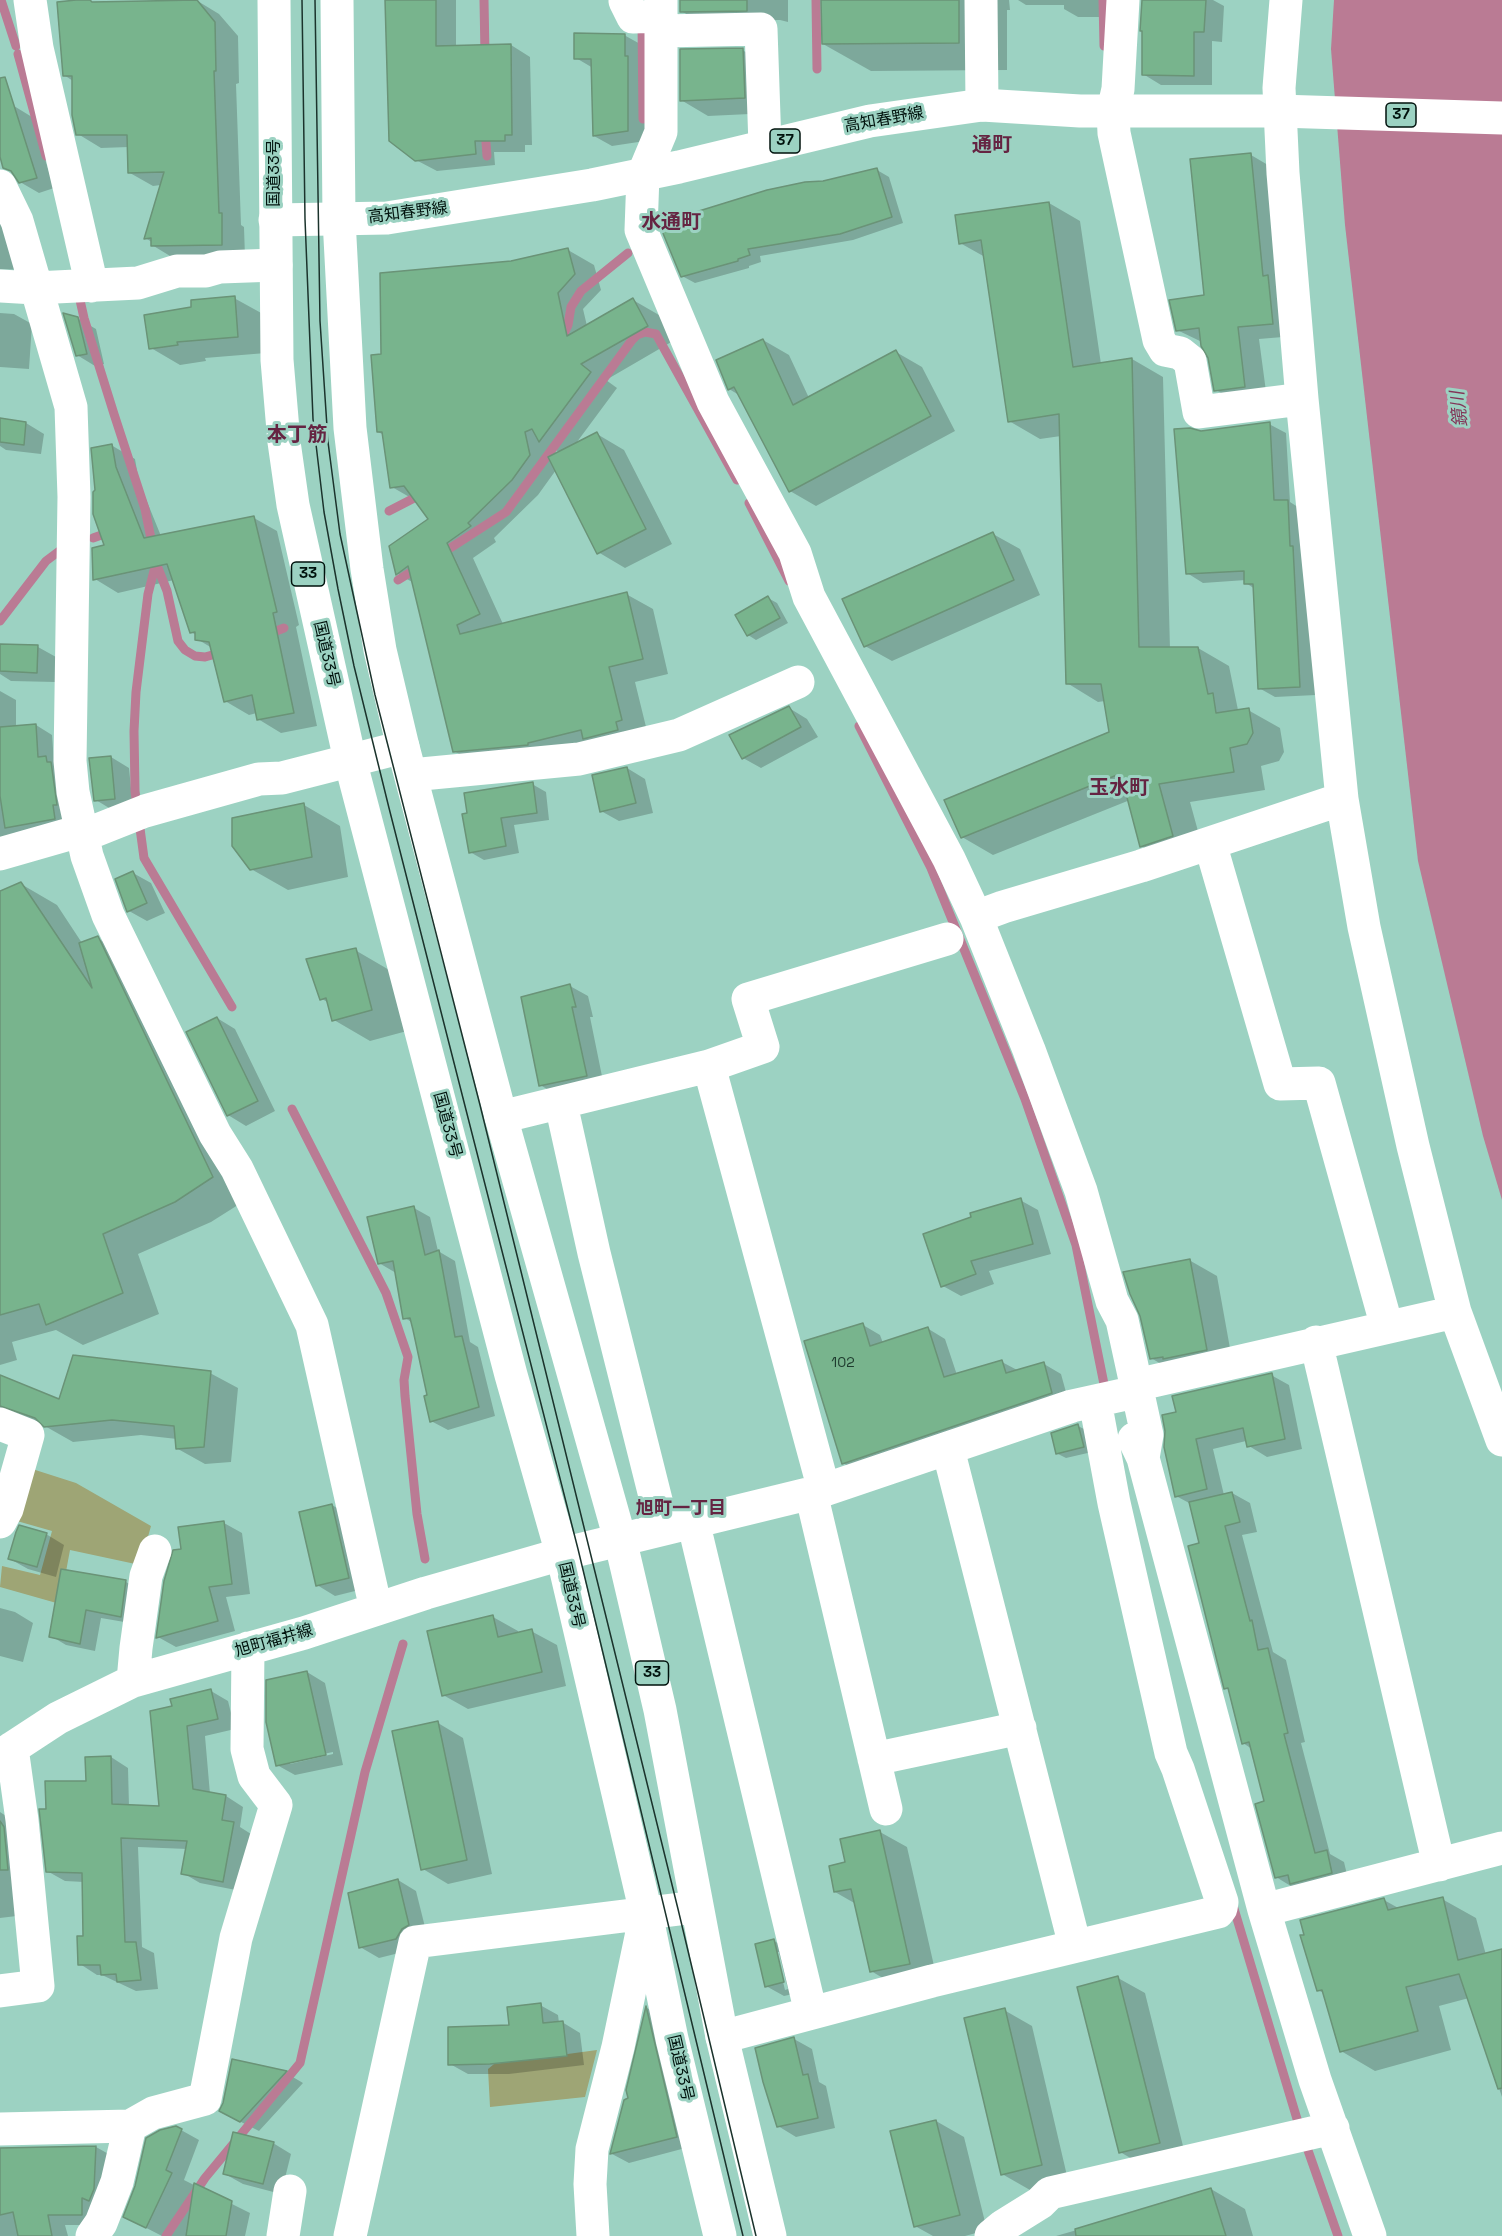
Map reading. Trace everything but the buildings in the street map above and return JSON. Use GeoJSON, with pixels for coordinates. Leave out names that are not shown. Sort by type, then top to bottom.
{"type":"FeatureCollection","features":[{"type":"Feature","properties":{"kind":"main road"},"geometry":{"type":"LineString","coordinates":[[30,0],[37,48],[71,186],[82,286]]}},
{"type":"Feature","properties":{"kind":"main road","name":"国道33号"},"geometry":{"type":"LineString","coordinates":[[274,0],[277,360],[284,442],[293,505],[350,760],[511,1375],[562,1554],[646,1913],[672,2039],[720,2236]]}},
{"type":"Feature","properties":{"kind":"main road","name":"33"},"geometry":{"type":"LineString","coordinates":[[337,0],[339,219],[350,428],[378,638],[407,761],[501,1117],[620,1539],[660,1710],[722,2037],[770,2236]]}},
{"type":"Feature","properties":{"kind":"main road"},"geometry":{"type":"LineString","coordinates":[[981,0],[982,105]]}},
{"type":"Feature","properties":{"kind":"main road"},"geometry":{"type":"LineString","coordinates":[[1123,0],[1113,134],[1159,340],[1165,350],[1180,353],[1190,361],[1199,412],[1302,399]]}},
{"type":"Feature","properties":{"kind":"main road"},"geometry":{"type":"LineString","coordinates":[[1286,0],[1302,399],[1342,799],[1364,927],[1413,1146],[1455,1312],[1502,1440]]}},
{"type":"Feature","properties":{"kind":"main road"},"geometry":{"type":"LineString","coordinates":[[722,2037],[1075,1946],[1218,1912],[1222,1902],[1171,1753],[1114,1503],[1114,1396],[1108,1328],[1112,1301],[1081,1191],[1029,1050],[976,917],[949,859],[809,597],[795,553],[713,402],[667,297],[641,230],[643,175],[661,132],[648,13],[761,29],[765,146]]}},
{"type":"Feature","properties":{"kind":"main road","name":"高知春野線"},"geometry":{"type":"LineString","coordinates":[[275,220],[387,218],[643,175],[870,121],[982,105],[1080,111],[1289,111],[1502,118]]}},
{"type":"Feature","properties":{"kind":"main road"},"geometry":{"type":"LineString","coordinates":[[0,186],[16,221],[71,407],[74,497],[70,761],[81,834],[108,915],[215,1134],[237,1169],[312,1325],[376,1609]]}},
{"type":"Feature","properties":{"kind":"main road"},"geometry":{"type":"LineString","coordinates":[[0,286],[35,288],[138,283],[177,271],[207,271],[220,267],[276,266]]}},
{"type":"Feature","properties":{"kind":"main road"},"geometry":{"type":"LineString","coordinates":[[0,854],[81,834],[138,814],[259,779],[282,778],[350,760],[579,759],[679,735],[798,682]]}},
{"type":"Feature","properties":{"kind":"main road"},"geometry":{"type":"LineString","coordinates":[[976,917],[1141,866],[1342,799]]}},
{"type":"Feature","properties":{"kind":"main road"},"geometry":{"type":"LineString","coordinates":[[1210,843],[1280,1084],[1319,1083],[1387,1327]]}},
{"type":"Feature","properties":{"kind":"main road"},"geometry":{"type":"LineString","coordinates":[[501,1117],[709,1066],[764,1047],[748,999],[947,939]]}},
{"type":"Feature","properties":{"kind":"main road"},"geometry":{"type":"LineString","coordinates":[[709,1066],[817,1492],[886,1809]]}},
{"type":"Feature","properties":{"kind":"main road"},"geometry":{"type":"LineString","coordinates":[[561,1104],[594,1253],[678,1525],[811,2013]]}},
{"type":"Feature","properties":{"kind":"main road","name":"旭町福井線"},"geometry":{"type":"LineString","coordinates":[[6,1752],[58,1718],[133,1681],[562,1554],[817,1492],[1072,1406],[1316,1342],[1455,1312]]}},
{"type":"Feature","properties":{"kind":"main road"},"geometry":{"type":"LineString","coordinates":[[1316,1342],[1439,1864]]}},
{"type":"Feature","properties":{"kind":"main road"},"geometry":{"type":"LineString","coordinates":[[1114,1396],[1143,1458],[1264,1910],[1315,2080],[1314,2132],[1370,2236]]}},
{"type":"Feature","properties":{"kind":"main road"},"geometry":{"type":"LineString","coordinates":[[0,1424],[28,1435],[7,1509],[0,1522]]}},
{"type":"Feature","properties":{"kind":"main road"},"geometry":{"type":"LineString","coordinates":[[948,1449],[1075,1946]]}},
{"type":"Feature","properties":{"kind":"main road"},"geometry":{"type":"LineString","coordinates":[[133,1681],[146,1576],[155,1551]]}},
{"type":"Feature","properties":{"kind":"main road"},"geometry":{"type":"LineString","coordinates":[[0,2129],[130,2126],[153,2113],[204,2098],[236,1938],[276,1805],[254,1776],[247,1749],[248,1648]]}},
{"type":"Feature","properties":{"kind":"main road"},"geometry":{"type":"LineString","coordinates":[[874,1759],[1020,1728]]}},
{"type":"Feature","properties":{"kind":"main road"},"geometry":{"type":"LineString","coordinates":[[0,1991],[38,1986],[22,1820],[6,1752]]}},
{"type":"Feature","properties":{"kind":"main road"},"geometry":{"type":"LineString","coordinates":[[1264,1910],[1502,1848]]}},
{"type":"Feature","properties":{"kind":"main road"},"geometry":{"type":"LineString","coordinates":[[350,2236],[415,1942],[696,1907]]}},
{"type":"Feature","properties":{"kind":"main road"},"geometry":{"type":"LineString","coordinates":[[593,2236],[590,2184],[592,2149],[618,2046],[646,1913]]}},
{"type":"Feature","properties":{"kind":"main road"},"geometry":{"type":"LineString","coordinates":[[92,2236],[101,2223],[117,2182],[130,2126]]}},
{"type":"Feature","properties":{"kind":"main road"},"geometry":{"type":"LineString","coordinates":[[991,2236],[1040,2203],[1050,2193],[1314,2132]]}},
{"type":"Feature","properties":{"kind":"main road"},"geometry":{"type":"LineString","coordinates":[[283,2236],[290,2191]]}},
{"type":"Feature","properties":{"kind":"green space"},"geometry":{"type":"Polygon","coordinates":[[[26,1467],[76,1483],[151,1526],[140,1565],[70,1550],[60,1604],[0,1587],[2,1566],[40,1575],[52,1531],[10,1519],[26,1467]]]}},
{"type":"Feature","properties":{"kind":"green space"},"geometry":{"type":"Polygon","coordinates":[[[597,2050],[585,2097],[490,2107],[488,2069],[494,2064],[597,2050]]]}},
{"type":"Feature","properties":{"kind":"water","name":"鏡川"},"geometry":{"type":"Polygon","coordinates":[[[1334,0],[1502,0],[1502,1200],[1483,1136],[1418,861],[1345,225],[1331,49],[1334,0]]]}},
{"type":"Feature","properties":{"kind":"waterway"},"geometry":{"type":"LineString","coordinates":[[1,0],[16,46]]}},
{"type":"Feature","properties":{"kind":"waterway"},"geometry":{"type":"LineString","coordinates":[[484,0],[485,55]]}},
{"type":"Feature","properties":{"kind":"waterway"},"geometry":{"type":"LineString","coordinates":[[816,0],[817,69]]}},
{"type":"Feature","properties":{"kind":"waterway"},"geometry":{"type":"LineString","coordinates":[[1103,0],[1104,46]]}},
{"type":"Feature","properties":{"kind":"waterway"},"geometry":{"type":"LineString","coordinates":[[642,23],[643,119]]}},
{"type":"Feature","properties":{"kind":"waterway"},"geometry":{"type":"LineString","coordinates":[[18,54],[46,156]]}},
{"type":"Feature","properties":{"kind":"waterway"},"geometry":{"type":"LineString","coordinates":[[485,129],[487,156]]}},
{"type":"Feature","properties":{"kind":"waterway"},"geometry":{"type":"LineString","coordinates":[[561,340],[568,325],[571,307],[581,291],[628,253]]}},
{"type":"Feature","properties":{"kind":"waterway"},"geometry":{"type":"LineString","coordinates":[[78,291],[84,318],[145,509],[156,563],[148,594],[136,692],[134,731],[137,807]]}},
{"type":"Feature","properties":{"kind":"waterway"},"geometry":{"type":"LineString","coordinates":[[441,554],[506,512],[632,340],[645,332],[656,334],[737,480]]}},
{"type":"Feature","properties":{"kind":"waterway"},"geometry":{"type":"LineString","coordinates":[[389,511],[422,494]]}},
{"type":"Feature","properties":{"kind":"waterway"},"geometry":{"type":"LineString","coordinates":[[749,503],[789,581]]}},
{"type":"Feature","properties":{"kind":"waterway"},"geometry":{"type":"LineString","coordinates":[[93,538],[110,532]]}},
{"type":"Feature","properties":{"kind":"waterway"},"geometry":{"type":"LineString","coordinates":[[0,621],[46,561],[62,549]]}},
{"type":"Feature","properties":{"kind":"waterway"},"geometry":{"type":"LineString","coordinates":[[156,563],[167,591],[178,641],[185,650],[195,656],[205,657],[223,652]]}},
{"type":"Feature","properties":{"kind":"waterway"},"geometry":{"type":"LineString","coordinates":[[398,580],[419,567]]}},
{"type":"Feature","properties":{"kind":"waterway"},"geometry":{"type":"LineString","coordinates":[[266,635],[284,628]]}},
{"type":"Feature","properties":{"kind":"waterway"},"geometry":{"type":"LineString","coordinates":[[859,726],[931,868],[1025,1099],[1076,1245],[1106,1394]]}},
{"type":"Feature","properties":{"kind":"waterway"},"geometry":{"type":"LineString","coordinates":[[139,821],[144,858],[232,1007]]}},
{"type":"Feature","properties":{"kind":"waterway"},"geometry":{"type":"LineString","coordinates":[[292,1109],[386,1293],[408,1357],[404,1380],[405,1396],[417,1514],[425,1559]]}},
{"type":"Feature","properties":{"kind":"waterway"},"geometry":{"type":"LineString","coordinates":[[166,2236],[205,2178],[300,2063],[365,1772],[403,1644]]}},
{"type":"Feature","properties":{"kind":"waterway"},"geometry":{"type":"LineString","coordinates":[[1232,1902],[1297,2119],[1338,2236]]}},
{"type":"Feature","properties":{"kind":"tram line"},"geometry":{"type":"LineString","coordinates":[[302,0],[305,219],[313,419],[324,512],[338,589],[354,666],[389,808],[578,1549],[743,2236]]}},
{"type":"Feature","properties":{"kind":"tram line"},"geometry":{"type":"LineString","coordinates":[[315,0],[320,321],[328,442],[340,534],[375,695],[480,1105],[756,2236]]}},
{"type":"Feature","properties":{"kind":"district","name":"通町"},"geometry":{"type":"Point","coordinates":[992,146]}},
{"type":"Feature","properties":{"kind":"district","name":"水通町"},"geometry":{"type":"Point","coordinates":[671,223]}},
{"type":"Feature","properties":{"kind":"district","name":"本丁筋"},"geometry":{"type":"Point","coordinates":[297,436]}},
{"type":"Feature","properties":{"kind":"district","name":"玉水町"},"geometry":{"type":"Point","coordinates":[1119,789]}},
{"type":"Feature","properties":{"kind":"district","name":"旭町一丁目"},"geometry":{"type":"Point","coordinates":[681,1509]}}]}
